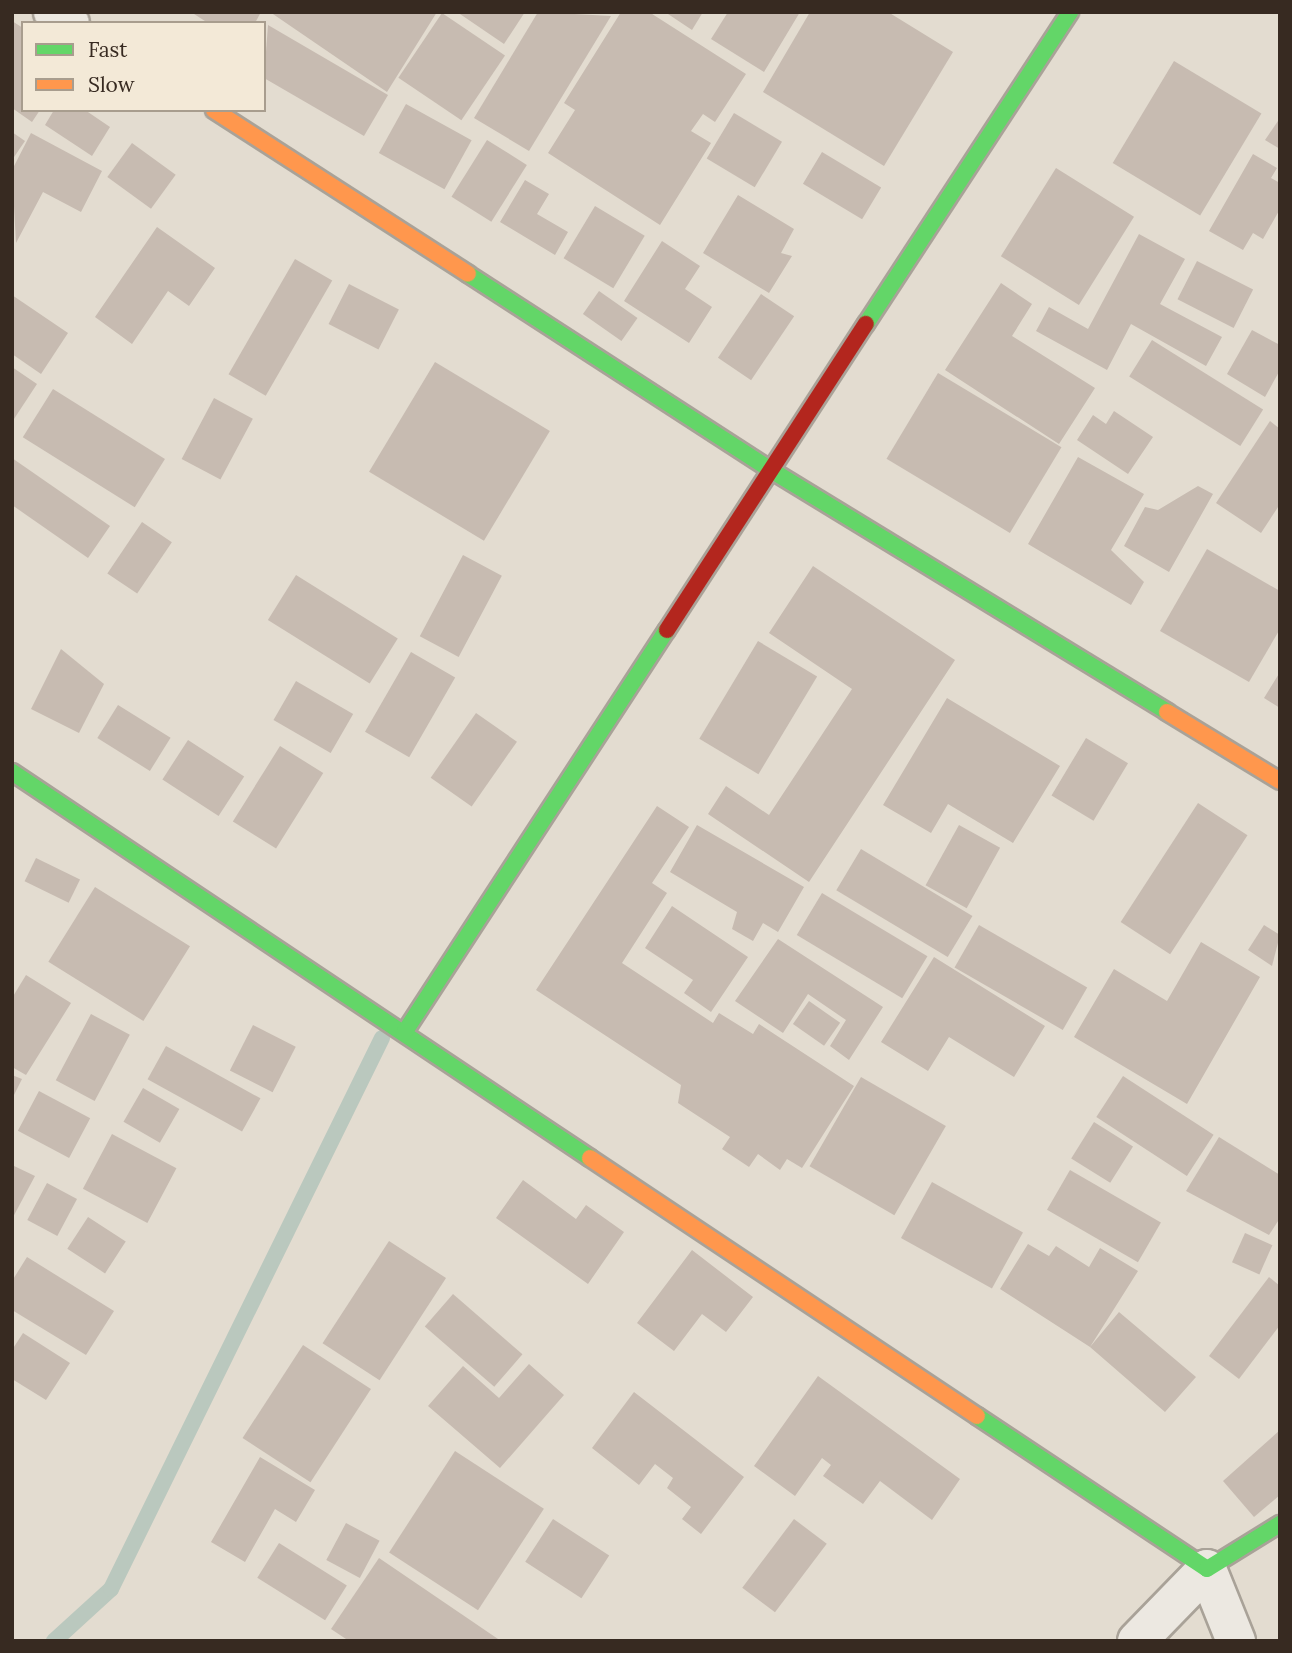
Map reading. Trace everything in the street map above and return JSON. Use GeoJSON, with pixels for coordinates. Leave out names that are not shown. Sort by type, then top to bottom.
{"type":"FeatureCollection","features":[{"type":"Feature","properties":{"kind":"street"},"geometry":{"type":"LineString","coordinates":[[404,1033],[1070,12]]}},
{"type":"Feature","properties":{"kind":"street"},"geometry":{"type":"LineString","coordinates":[[217,112],[771,470],[1280,781]]}},
{"type":"Feature","properties":{"kind":"street"},"geometry":{"type":"LineString","coordinates":[[12,772],[1207,1569],[1236,1641]]}},
{"type":"Feature","properties":{"kind":"street"},"geometry":{"type":"LineString","coordinates":[[1136,1641],[1207,1569],[1280,1524]]}},
{"type":"Feature","properties":{"kind":"building"},"geometry":{"type":"Polygon","coordinates":[[[191,12],[261,12],[256,21],[205,21],[191,12]]]}},
{"type":"Feature","properties":{"kind":"building"},"geometry":{"type":"Polygon","coordinates":[[[270,12],[437,12],[387,92],[270,12]]]}},
{"type":"Feature","properties":{"kind":"building"},"geometry":{"type":"Polygon","coordinates":[[[457,12],[525,12],[504,44],[457,12]]]}},
{"type":"Feature","properties":{"kind":"building"},"geometry":{"type":"Polygon","coordinates":[[[538,12],[611,16],[529,151],[474,118],[538,12]]]}},
{"type":"Feature","properties":{"kind":"building"},"geometry":{"type":"Polygon","coordinates":[[[621,12],[649,12],[746,74],[715,122],[703,114],[691,131],[711,143],[660,225],[548,153],[575,110],[564,103],[621,12]]]}},
{"type":"Feature","properties":{"kind":"building"},"geometry":{"type":"Polygon","coordinates":[[[665,12],[703,12],[692,30],[665,12]]]}},
{"type":"Feature","properties":{"kind":"building"},"geometry":{"type":"Polygon","coordinates":[[[728,12],[800,12],[764,72],[711,39],[728,12]]]}},
{"type":"Feature","properties":{"kind":"building"},"geometry":{"type":"Polygon","coordinates":[[[810,12],[888,12],[953,52],[884,166],[763,92],[810,12]]]}},
{"type":"Feature","properties":{"kind":"building"},"geometry":{"type":"Polygon","coordinates":[[[442,13],[505,55],[461,120],[398,78],[442,13]]]}},
{"type":"Feature","properties":{"kind":"building"},"geometry":{"type":"Polygon","coordinates":[[[12,21],[21,27],[21,112],[39,112],[32,122],[12,108],[12,21]]]}},
{"type":"Feature","properties":{"kind":"building"},"geometry":{"type":"Polygon","coordinates":[[[268,25],[388,95],[364,136],[266,79],[268,25]]]}},
{"type":"Feature","properties":{"kind":"building"},"geometry":{"type":"Polygon","coordinates":[[[1174,61],[1261,114],[1200,216],[1113,163],[1174,61]]]}},
{"type":"Feature","properties":{"kind":"building"},"geometry":{"type":"Polygon","coordinates":[[[406,104],[472,140],[444,189],[379,153],[406,104]]]}},
{"type":"Feature","properties":{"kind":"building"},"geometry":{"type":"Polygon","coordinates":[[[53,112],[88,112],[110,127],[92,156],[45,125],[53,112]]]}},
{"type":"Feature","properties":{"kind":"building"},"geometry":{"type":"Polygon","coordinates":[[[734,113],[782,142],[755,187],[707,158],[734,113]]]}},
{"type":"Feature","properties":{"kind":"building"},"geometry":{"type":"Polygon","coordinates":[[[1280,118],[1280,149],[1265,140],[1280,118]]]}},
{"type":"Feature","properties":{"kind":"building"},"geometry":{"type":"Polygon","coordinates":[[[12,132],[25,141],[12,160],[12,132]]]}},
{"type":"Feature","properties":{"kind":"building"},"geometry":{"type":"Polygon","coordinates":[[[31,133],[102,171],[81,212],[43,192],[16,243],[12,170],[31,133]]]}},
{"type":"Feature","properties":{"kind":"building"},"geometry":{"type":"Polygon","coordinates":[[[487,140],[527,165],[491,222],[451,197],[487,140]]]}},
{"type":"Feature","properties":{"kind":"building"},"geometry":{"type":"Polygon","coordinates":[[[132,143],[176,175],[151,209],[107,177],[132,143]]]}},
{"type":"Feature","properties":{"kind":"building"},"geometry":{"type":"Polygon","coordinates":[[[822,152],[881,188],[862,219],[803,184],[822,152]]]}},
{"type":"Feature","properties":{"kind":"building"},"geometry":{"type":"Polygon","coordinates":[[[1253,154],[1277,168],[1271,178],[1280,183],[1280,209],[1263,239],[1253,233],[1243,250],[1209,231],[1253,154]]]}},
{"type":"Feature","properties":{"kind":"building"},"geometry":{"type":"Polygon","coordinates":[[[1056,168],[1134,217],[1079,305],[1001,256],[1056,168]]]}},
{"type":"Feature","properties":{"kind":"building"},"geometry":{"type":"Polygon","coordinates":[[[525,180],[549,194],[537,214],[568,232],[555,255],[500,222],[525,180]]]}},
{"type":"Feature","properties":{"kind":"building"},"geometry":{"type":"Polygon","coordinates":[[[738,195],[794,229],[781,253],[792,256],[769,293],[703,253],[738,195]]]}},
{"type":"Feature","properties":{"kind":"building"},"geometry":{"type":"Polygon","coordinates":[[[595,206],[645,236],[613,288],[564,258],[595,206]]]}},
{"type":"Feature","properties":{"kind":"building"},"geometry":{"type":"Polygon","coordinates":[[[157,227],[215,268],[189,306],[168,291],[132,344],[95,317],[157,227]]]}},
{"type":"Feature","properties":{"kind":"building"},"geometry":{"type":"Polygon","coordinates":[[[1139,234],[1185,259],[1160,304],[1222,337],[1206,366],[1131,324],[1107,370],[1036,331],[1049,307],[1088,329],[1139,234]]]}},
{"type":"Feature","properties":{"kind":"building"},"geometry":{"type":"Polygon","coordinates":[[[662,241],[700,266],[685,289],[712,307],[689,343],[624,301],[662,241]]]}},
{"type":"Feature","properties":{"kind":"building"},"geometry":{"type":"Polygon","coordinates":[[[295,259],[332,280],[266,396],[228,374],[295,259]]]}},
{"type":"Feature","properties":{"kind":"building"},"geometry":{"type":"Polygon","coordinates":[[[1197,261],[1253,290],[1234,328],[1177,299],[1197,261]]]}},
{"type":"Feature","properties":{"kind":"building"},"geometry":{"type":"Polygon","coordinates":[[[1001,283],[1032,304],[1012,336],[1095,388],[1059,444],[945,370],[1001,283]]]}},
{"type":"Feature","properties":{"kind":"building"},"geometry":{"type":"Polygon","coordinates":[[[349,284],[399,309],[378,350],[329,324],[349,284]]]}},
{"type":"Feature","properties":{"kind":"building"},"geometry":{"type":"Polygon","coordinates":[[[599,291],[638,318],[621,341],[583,314],[599,291]]]}},
{"type":"Feature","properties":{"kind":"building"},"geometry":{"type":"Polygon","coordinates":[[[761,294],[794,316],[751,380],[718,358],[761,294]]]}},
{"type":"Feature","properties":{"kind":"building"},"geometry":{"type":"Polygon","coordinates":[[[12,295],[68,333],[41,374],[12,354],[12,295]]]}},
{"type":"Feature","properties":{"kind":"building"},"geometry":{"type":"Polygon","coordinates":[[[1252,330],[1280,345],[1280,370],[1265,397],[1227,374],[1252,330]]]}},
{"type":"Feature","properties":{"kind":"building"},"geometry":{"type":"Polygon","coordinates":[[[1152,340],[1263,409],[1240,446],[1129,376],[1152,340]]]}},
{"type":"Feature","properties":{"kind":"building"},"geometry":{"type":"Polygon","coordinates":[[[435,362],[550,431],[484,541],[369,472],[435,362]]]}},
{"type":"Feature","properties":{"kind":"building"},"geometry":{"type":"Polygon","coordinates":[[[12,367],[37,384],[12,422],[12,367]]]}},
{"type":"Feature","properties":{"kind":"building"},"geometry":{"type":"Polygon","coordinates":[[[938,373],[1061,447],[1010,533],[886,459],[938,373]]]}},
{"type":"Feature","properties":{"kind":"building"},"geometry":{"type":"Polygon","coordinates":[[[53,389],[165,459],[135,507],[23,437],[53,389]]]}},
{"type":"Feature","properties":{"kind":"building"},"geometry":{"type":"Polygon","coordinates":[[[214,398],[253,419],[220,480],[182,459],[214,398]]]}},
{"type":"Feature","properties":{"kind":"building"},"geometry":{"type":"Polygon","coordinates":[[[1114,411],[1153,437],[1128,474],[1077,440],[1093,415],[1106,424],[1114,411]]]}},
{"type":"Feature","properties":{"kind":"building"},"geometry":{"type":"Polygon","coordinates":[[[1270,421],[1280,429],[1280,504],[1261,533],[1216,503],[1270,421]]]}},
{"type":"Feature","properties":{"kind":"building"},"geometry":{"type":"Polygon","coordinates":[[[1078,457],[1144,494],[1111,550],[1144,582],[1131,605],[1028,544],[1078,457]]]}},
{"type":"Feature","properties":{"kind":"building"},"geometry":{"type":"Polygon","coordinates":[[[12,458],[110,526],[88,558],[12,505],[12,458]]]}},
{"type":"Feature","properties":{"kind":"building"},"geometry":{"type":"Polygon","coordinates":[[[1198,486],[1213,494],[1169,572],[1124,546],[1145,507],[1158,510],[1198,486]]]}},
{"type":"Feature","properties":{"kind":"building"},"geometry":{"type":"Polygon","coordinates":[[[142,522],[172,542],[137,594],[107,573],[142,522]]]}},
{"type":"Feature","properties":{"kind":"building"},"geometry":{"type":"Polygon","coordinates":[[[1207,549],[1280,591],[1280,629],[1249,682],[1160,631],[1207,549]]]}},
{"type":"Feature","properties":{"kind":"building"},"geometry":{"type":"Polygon","coordinates":[[[463,555],[502,576],[459,657],[420,636],[463,555]]]}},
{"type":"Feature","properties":{"kind":"building"},"geometry":{"type":"Polygon","coordinates":[[[813,566],[955,660],[809,882],[708,814],[726,786],[769,815],[852,689],[769,633],[813,566]]]}},
{"type":"Feature","properties":{"kind":"building"},"geometry":{"type":"Polygon","coordinates":[[[296,575],[398,639],[370,684],[268,620],[296,575]]]}},
{"type":"Feature","properties":{"kind":"building"},"geometry":{"type":"Polygon","coordinates":[[[758,641],[817,677],[758,774],[699,739],[758,641]]]}},
{"type":"Feature","properties":{"kind":"building"},"geometry":{"type":"Polygon","coordinates":[[[61,649],[104,684],[79,733],[31,709],[61,649]]]}},
{"type":"Feature","properties":{"kind":"building"},"geometry":{"type":"Polygon","coordinates":[[[411,652],[455,678],[409,757],[365,732],[411,652]]]}},
{"type":"Feature","properties":{"kind":"building"},"geometry":{"type":"Polygon","coordinates":[[[1280,672],[1280,708],[1264,698],[1280,672]]]}},
{"type":"Feature","properties":{"kind":"building"},"geometry":{"type":"Polygon","coordinates":[[[296,681],[353,714],[331,753],[274,720],[296,681]]]}},
{"type":"Feature","properties":{"kind":"building"},"geometry":{"type":"Polygon","coordinates":[[[947,698],[1060,766],[1013,843],[948,804],[931,833],[883,805],[947,698]]]}},
{"type":"Feature","properties":{"kind":"building"},"geometry":{"type":"Polygon","coordinates":[[[118,705],[171,738],[150,771],[97,738],[118,705]]]}},
{"type":"Feature","properties":{"kind":"building"},"geometry":{"type":"Polygon","coordinates":[[[476,713],[517,742],[472,806],[431,778],[476,713]]]}},
{"type":"Feature","properties":{"kind":"building"},"geometry":{"type":"Polygon","coordinates":[[[1086,738],[1128,763],[1093,821],[1051,795],[1086,738]]]}},
{"type":"Feature","properties":{"kind":"building"},"geometry":{"type":"Polygon","coordinates":[[[188,740],[244,776],[219,816],[162,779],[188,740]]]}},
{"type":"Feature","properties":{"kind":"building"},"geometry":{"type":"Polygon","coordinates":[[[280,746],[323,773],[276,849],[233,821],[280,746]]]}},
{"type":"Feature","properties":{"kind":"building"},"geometry":{"type":"Polygon","coordinates":[[[1198,803],[1247,835],[1170,954],[1121,922],[1198,803]]]}},
{"type":"Feature","properties":{"kind":"building"},"geometry":{"type":"Polygon","coordinates":[[[657,806],[689,827],[652,883],[667,893],[622,963],[713,1023],[719,1013],[753,1034],[759,1024],[854,1086],[802,1168],[787,1159],[780,1170],[758,1154],[749,1167],[722,1149],[730,1137],[678,1103],[681,1085],[536,990],[657,806]]]}},
{"type":"Feature","properties":{"kind":"building"},"geometry":{"type":"Polygon","coordinates":[[[697,825],[804,887],[778,932],[763,923],[753,941],[732,929],[737,912],[670,872],[697,825]]]}},
{"type":"Feature","properties":{"kind":"building"},"geometry":{"type":"Polygon","coordinates":[[[959,825],[1000,848],[967,908],[926,885],[959,825]]]}},
{"type":"Feature","properties":{"kind":"building"},"geometry":{"type":"Polygon","coordinates":[[[861,849],[972,916],[948,957],[836,890],[861,849]]]}},
{"type":"Feature","properties":{"kind":"building"},"geometry":{"type":"Polygon","coordinates":[[[36,858],[80,879],[69,903],[25,881],[36,858]]]}},
{"type":"Feature","properties":{"kind":"building"},"geometry":{"type":"Polygon","coordinates":[[[95,887],[190,946],[143,1021],[48,962],[95,887]]]}},
{"type":"Feature","properties":{"kind":"building"},"geometry":{"type":"Polygon","coordinates":[[[822,893],[927,956],[902,998],[797,935],[822,893]]]}},
{"type":"Feature","properties":{"kind":"building"},"geometry":{"type":"Polygon","coordinates":[[[672,906],[748,957],[711,1012],[684,993],[693,980],[645,948],[672,906]]]}},
{"type":"Feature","properties":{"kind":"building"},"geometry":{"type":"Polygon","coordinates":[[[979,925],[1087,988],[1063,1030],[954,967],[979,925]]]}},
{"type":"Feature","properties":{"kind":"building"},"geometry":{"type":"Polygon","coordinates":[[[1264,925],[1280,935],[1272,966],[1248,950],[1264,925]]]}},
{"type":"Feature","properties":{"kind":"building"},"geometry":{"type":"Polygon","coordinates":[[[778,939],[883,1007],[849,1060],[830,1046],[846,1020],[808,994],[783,1033],[735,1001],[778,939]]]}},
{"type":"Feature","properties":{"kind":"building"},"geometry":{"type":"Polygon","coordinates":[[[1201,942],[1260,977],[1187,1104],[1074,1037],[1114,969],[1167,1001],[1201,942]]]}},
{"type":"Feature","properties":{"kind":"building"},"geometry":{"type":"Polygon","coordinates":[[[934,957],[1045,1026],[1014,1077],[949,1037],[928,1071],[881,1042],[934,957]]]}},
{"type":"Feature","properties":{"kind":"building"},"geometry":{"type":"Polygon","coordinates":[[[26,975],[71,1003],[26,1075],[12,1067],[12,998],[26,975]]]}},
{"type":"Feature","properties":{"kind":"building"},"geometry":{"type":"Polygon","coordinates":[[[809,1001],[840,1023],[824,1046],[793,1024],[809,1001]]]}},
{"type":"Feature","properties":{"kind":"building"},"geometry":{"type":"Polygon","coordinates":[[[91,1014],[130,1035],[95,1101],[56,1080],[91,1014]]]}},
{"type":"Feature","properties":{"kind":"building"},"geometry":{"type":"Polygon","coordinates":[[[253,1025],[296,1047],[273,1092],[230,1070],[253,1025]]]}},
{"type":"Feature","properties":{"kind":"building"},"geometry":{"type":"Polygon","coordinates":[[[166,1046],[260,1098],[242,1132],[148,1079],[166,1046]]]}},
{"type":"Feature","properties":{"kind":"building"},"geometry":{"type":"Polygon","coordinates":[[[12,1075],[22,1079],[12,1099],[12,1075]]]}},
{"type":"Feature","properties":{"kind":"building"},"geometry":{"type":"Polygon","coordinates":[[[1123,1076],[1214,1135],[1187,1176],[1096,1117],[1123,1076]]]}},
{"type":"Feature","properties":{"kind":"building"},"geometry":{"type":"Polygon","coordinates":[[[861,1077],[946,1126],[894,1215],[810,1166],[861,1077]]]}},
{"type":"Feature","properties":{"kind":"building"},"geometry":{"type":"Polygon","coordinates":[[[143,1088],[179,1109],[160,1143],[124,1122],[143,1088]]]}},
{"type":"Feature","properties":{"kind":"building"},"geometry":{"type":"Polygon","coordinates":[[[39,1091],[90,1118],[69,1158],[18,1131],[39,1091]]]}},
{"type":"Feature","properties":{"kind":"building"},"geometry":{"type":"Polygon","coordinates":[[[1094,1122],[1133,1146],[1110,1183],[1071,1158],[1094,1122]]]}},
{"type":"Feature","properties":{"kind":"building"},"geometry":{"type":"Polygon","coordinates":[[[112,1134],[176,1168],[147,1223],[83,1189],[112,1134]]]}},
{"type":"Feature","properties":{"kind":"building"},"geometry":{"type":"Polygon","coordinates":[[[1219,1137],[1280,1175],[1280,1218],[1269,1235],[1186,1191],[1219,1137]]]}},
{"type":"Feature","properties":{"kind":"building"},"geometry":{"type":"Polygon","coordinates":[[[12,1165],[35,1176],[12,1219],[12,1165]]]}},
{"type":"Feature","properties":{"kind":"building"},"geometry":{"type":"Polygon","coordinates":[[[1070,1170],[1161,1222],[1138,1262],[1047,1210],[1070,1170]]]}},
{"type":"Feature","properties":{"kind":"building"},"geometry":{"type":"Polygon","coordinates":[[[523,1180],[576,1219],[586,1205],[624,1232],[588,1284],[496,1218],[523,1180]]]}},
{"type":"Feature","properties":{"kind":"building"},"geometry":{"type":"Polygon","coordinates":[[[932,1182],[1023,1232],[992,1288],[901,1238],[932,1182]]]}},
{"type":"Feature","properties":{"kind":"building"},"geometry":{"type":"Polygon","coordinates":[[[47,1183],[77,1199],[57,1236],[27,1220],[47,1183]]]}},
{"type":"Feature","properties":{"kind":"building"},"geometry":{"type":"Polygon","coordinates":[[[88,1217],[126,1242],[105,1273],[67,1249],[88,1217]]]}},
{"type":"Feature","properties":{"kind":"building"},"geometry":{"type":"Polygon","coordinates":[[[1245,1233],[1272,1245],[1259,1274],[1232,1262],[1245,1233]]]}},
{"type":"Feature","properties":{"kind":"building"},"geometry":{"type":"Polygon","coordinates":[[[389,1241],[446,1278],[380,1380],[323,1343],[389,1241]]]}},
{"type":"Feature","properties":{"kind":"building"},"geometry":{"type":"Polygon","coordinates":[[[1028,1244],[1049,1256],[1056,1246],[1089,1267],[1100,1248],[1138,1271],[1090,1347],[1000,1289],[1028,1244]]]}},
{"type":"Feature","properties":{"kind":"building"},"geometry":{"type":"Polygon","coordinates":[[[692,1250],[753,1297],[726,1332],[702,1314],[674,1351],[637,1323],[692,1250]]]}},
{"type":"Feature","properties":{"kind":"building"},"geometry":{"type":"Polygon","coordinates":[[[27,1257],[114,1311],[86,1355],[12,1310],[12,1281],[27,1257]]]}},
{"type":"Feature","properties":{"kind":"building"},"geometry":{"type":"Polygon","coordinates":[[[1269,1277],[1280,1286],[1280,1325],[1239,1379],[1209,1356],[1269,1277]]]}},
{"type":"Feature","properties":{"kind":"building"},"geometry":{"type":"Polygon","coordinates":[[[453,1294],[522,1354],[494,1387],[425,1326],[453,1294]]]}},
{"type":"Feature","properties":{"kind":"building"},"geometry":{"type":"Polygon","coordinates":[[[1119,1312],[1196,1377],[1165,1412],[1090,1347],[1119,1312]]]}},
{"type":"Feature","properties":{"kind":"building"},"geometry":{"type":"Polygon","coordinates":[[[23,1333],[70,1363],[46,1400],[12,1379],[12,1350],[23,1333]]]}},
{"type":"Feature","properties":{"kind":"building"},"geometry":{"type":"Polygon","coordinates":[[[303,1345],[371,1389],[310,1482],[243,1438],[303,1345]]]}},
{"type":"Feature","properties":{"kind":"building"},"geometry":{"type":"Polygon","coordinates":[[[529,1364],[564,1395],[500,1468],[428,1406],[463,1366],[499,1398],[529,1364]]]}},
{"type":"Feature","properties":{"kind":"building"},"geometry":{"type":"Polygon","coordinates":[[[818,1376],[960,1479],[932,1520],[880,1481],[863,1504],[823,1476],[831,1465],[822,1458],[795,1496],[754,1466],[818,1376]]]}},
{"type":"Feature","properties":{"kind":"building"},"geometry":{"type":"Polygon","coordinates":[[[634,1392],[744,1477],[701,1534],[682,1519],[691,1507],[667,1488],[673,1478],[655,1464],[639,1485],[592,1448],[634,1392]]]}},
{"type":"Feature","properties":{"kind":"building"},"geometry":{"type":"Polygon","coordinates":[[[1280,1430],[1280,1495],[1254,1517],[1223,1481],[1280,1430]]]}},
{"type":"Feature","properties":{"kind":"building"},"geometry":{"type":"Polygon","coordinates":[[[455,1451],[544,1509],[478,1610],[389,1552],[455,1451]]]}},
{"type":"Feature","properties":{"kind":"building"},"geometry":{"type":"Polygon","coordinates":[[[260,1457],[315,1490],[296,1522],[275,1509],[245,1562],[211,1542],[260,1457]]]}},
{"type":"Feature","properties":{"kind":"building"},"geometry":{"type":"Polygon","coordinates":[[[553,1519],[609,1555],[581,1598],[525,1562],[553,1519]]]}},
{"type":"Feature","properties":{"kind":"building"},"geometry":{"type":"Polygon","coordinates":[[[794,1519],[827,1544],[775,1612],[742,1588],[794,1519]]]}},
{"type":"Feature","properties":{"kind":"building"},"geometry":{"type":"Polygon","coordinates":[[[346,1523],[380,1541],[360,1578],[326,1560],[346,1523]]]}},
{"type":"Feature","properties":{"kind":"building"},"geometry":{"type":"Polygon","coordinates":[[[279,1543],[347,1585],[325,1620],[257,1578],[279,1543]]]}},
{"type":"Feature","properties":{"kind":"building"},"geometry":{"type":"Polygon","coordinates":[[[379,1558],[501,1641],[349,1641],[331,1629],[379,1558]]]}},
{"type":"Feature","properties":{"kind":"waterway"},"geometry":{"type":"LineString","coordinates":[[54,1641],[111,1589],[382,1038]]}},
{"type":"Feature","properties":{"kind":"traffic: fast"},"geometry":{"type":"LineString","coordinates":[[866,324],[1070,12]]}},
{"type":"Feature","properties":{"kind":"traffic: fast"},"geometry":{"type":"LineString","coordinates":[[468,274],[771,470],[1167,712]]}},
{"type":"Feature","properties":{"kind":"traffic: fast"},"geometry":{"type":"LineString","coordinates":[[404,1033],[667,630]]}},
{"type":"Feature","properties":{"kind":"traffic: fast"},"geometry":{"type":"LineString","coordinates":[[12,772],[590,1158]]}},
{"type":"Feature","properties":{"kind":"traffic: fast"},"geometry":{"type":"LineString","coordinates":[[977,1416],[1207,1569],[1280,1524]]}},
{"type":"Feature","properties":{"kind":"traffic: slow"},"geometry":{"type":"LineString","coordinates":[[217,112],[468,274]]}},
{"type":"Feature","properties":{"kind":"traffic: slow"},"geometry":{"type":"LineString","coordinates":[[1167,712],[1280,781]]}},
{"type":"Feature","properties":{"kind":"traffic: slow"},"geometry":{"type":"LineString","coordinates":[[590,1158],[977,1416]]}},
{"type":"Feature","properties":{"kind":"traffic: jam"},"geometry":{"type":"LineString","coordinates":[[667,630],[866,324]]}}]}
